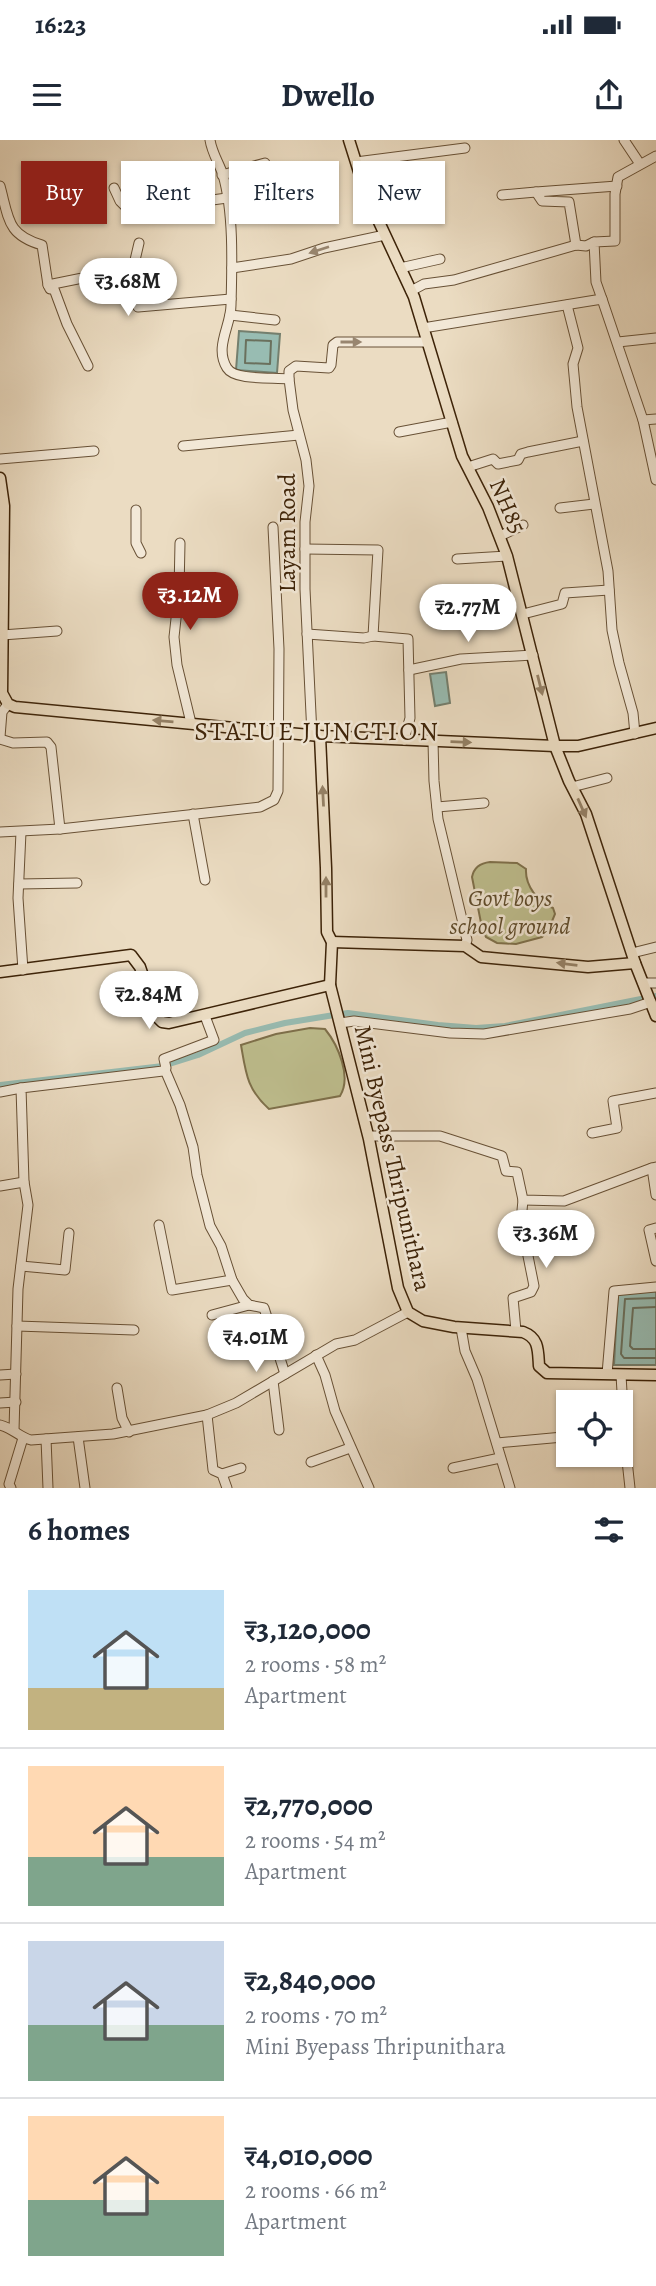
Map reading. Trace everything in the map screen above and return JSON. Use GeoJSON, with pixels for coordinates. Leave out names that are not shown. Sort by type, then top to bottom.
{"type":"FeatureCollection","features":[{"type":"Feature","properties":{"kind":"main road","name":"NH85"},"geometry":{"type":"LineString","coordinates":[[349,140],[356,161]]}},
{"type":"Feature","properties":{"kind":"main road","name":"NH85"},"geometry":{"type":"LineString","coordinates":[[380,224],[411,291],[468,467],[507,556],[555,746],[586,814],[633,958],[648,985],[656,1016]]}},
{"type":"Feature","properties":{"kind":"main road"},"geometry":{"type":"LineString","coordinates":[[0,478],[4,506],[2,693],[8,704],[27,710],[316,736],[555,746],[578,746],[656,728]]}},
{"type":"Feature","properties":{"kind":"main road","name":"Mini Byepass Thripunithara"},"geometry":{"type":"LineString","coordinates":[[316,736],[326,867],[327,932],[332,942],[330,985],[369,1136],[398,1288],[408,1312],[423,1321],[461,1328],[516,1331]]}},
{"type":"Feature","properties":{"kind":"main road"},"geometry":{"type":"LineString","coordinates":[[332,942],[465,946],[481,957],[588,967],[633,958]]}},
{"type":"Feature","properties":{"kind":"main road"},"geometry":{"type":"LineString","coordinates":[[0,972],[131,955],[139,963],[156,1014],[162,1022],[176,1023],[330,985]]}},
{"type":"Feature","properties":{"kind":"main road"},"geometry":{"type":"LineString","coordinates":[[516,1331],[535,1338],[539,1366],[543,1371],[656,1375]]}},
{"type":"Feature","properties":{"kind":"street"},"geometry":{"type":"LineString","coordinates":[[209,140],[222,174],[227,198],[232,268],[231,299],[222,349],[228,370],[235,376],[289,379],[289,371],[296,366],[328,368],[331,365],[333,345],[337,342],[427,342]]}},
{"type":"Feature","properties":{"kind":"street"},"geometry":{"type":"LineString","coordinates":[[624,140],[640,164]]}},
{"type":"Feature","properties":{"kind":"street"},"geometry":{"type":"LineString","coordinates":[[364,161],[465,148]]}},
{"type":"Feature","properties":{"kind":"street"},"geometry":{"type":"LineString","coordinates":[[411,291],[424,284],[454,280],[576,245],[615,241],[618,177],[656,156]]}},
{"type":"Feature","properties":{"kind":"street"},"geometry":{"type":"LineString","coordinates":[[222,174],[229,172]]}},
{"type":"Feature","properties":{"kind":"street"},"geometry":{"type":"LineString","coordinates":[[0,186],[14,230],[24,240],[43,245],[48,285],[50,289],[54,289],[70,332],[88,366]]}},
{"type":"Feature","properties":{"kind":"street"},"geometry":{"type":"LineString","coordinates":[[502,195],[617,186]]}},
{"type":"Feature","properties":{"kind":"street"},"geometry":{"type":"LineString","coordinates":[[114,188],[120,201],[130,211],[227,198]]}},
{"type":"Feature","properties":{"kind":"street"},"geometry":{"type":"LineString","coordinates":[[536,192],[542,201],[569,202],[576,245]]}},
{"type":"Feature","properties":{"kind":"street"},"geometry":{"type":"LineString","coordinates":[[232,268],[291,259],[324,248],[385,235]]}},
{"type":"Feature","properties":{"kind":"street"},"geometry":{"type":"LineString","coordinates":[[594,242],[596,282],[643,420],[656,480]]}},
{"type":"Feature","properties":{"kind":"street"},"geometry":{"type":"LineString","coordinates":[[139,243],[132,273],[138,307],[231,299]]}},
{"type":"Feature","properties":{"kind":"street"},"geometry":{"type":"LineString","coordinates":[[400,268],[440,259]]}},
{"type":"Feature","properties":{"kind":"street"},"geometry":{"type":"LineString","coordinates":[[48,285],[122,270],[132,273]]}},
{"type":"Feature","properties":{"kind":"street"},"geometry":{"type":"LineString","coordinates":[[423,328],[602,299]]}},
{"type":"Feature","properties":{"kind":"street"},"geometry":{"type":"LineString","coordinates":[[567,305],[578,348],[573,365],[583,441],[608,570],[612,630],[635,734]]}},
{"type":"Feature","properties":{"kind":"street"},"geometry":{"type":"LineString","coordinates":[[230,315],[275,320]]}},
{"type":"Feature","properties":{"kind":"street"},"geometry":{"type":"LineString","coordinates":[[618,342],[656,338]]}},
{"type":"Feature","properties":{"kind":"street","name":"Layam Road"},"geometry":{"type":"LineString","coordinates":[[289,379],[309,486],[305,522],[307,634],[316,736]]}},
{"type":"Feature","properties":{"kind":"street"},"geometry":{"type":"LineString","coordinates":[[643,420],[656,419]]}},
{"type":"Feature","properties":{"kind":"street"},"geometry":{"type":"LineString","coordinates":[[399,432],[452,422]]}},
{"type":"Feature","properties":{"kind":"street"},"geometry":{"type":"LineString","coordinates":[[183,446],[299,435]]}},
{"type":"Feature","properties":{"kind":"street"},"geometry":{"type":"LineString","coordinates":[[468,467],[488,459],[493,459],[498,464],[508,463],[518,460],[521,454],[583,441]]}},
{"type":"Feature","properties":{"kind":"street"},"geometry":{"type":"LineString","coordinates":[[0,459],[94,451]]}},
{"type":"Feature","properties":{"kind":"street"},"geometry":{"type":"LineString","coordinates":[[560,508],[594,504]]}},
{"type":"Feature","properties":{"kind":"street"},"geometry":{"type":"LineString","coordinates":[[136,510],[136,543],[141,553]]}},
{"type":"Feature","properties":{"kind":"street"},"geometry":{"type":"LineString","coordinates":[[500,536],[523,524]]}},
{"type":"Feature","properties":{"kind":"street"},"geometry":{"type":"LineString","coordinates":[[0,832],[60,829],[260,807],[274,800],[278,791],[280,732],[273,527]]}},
{"type":"Feature","properties":{"kind":"street"},"geometry":{"type":"LineString","coordinates":[[180,543],[180,591],[174,637],[177,666],[191,723]]}},
{"type":"Feature","properties":{"kind":"street"},"geometry":{"type":"LineString","coordinates":[[305,550],[378,550],[373,636]]}},
{"type":"Feature","properties":{"kind":"street"},"geometry":{"type":"LineString","coordinates":[[457,559],[507,556]]}},
{"type":"Feature","properties":{"kind":"street"},"geometry":{"type":"LineString","coordinates":[[523,614],[562,604],[565,593],[609,590]]}},
{"type":"Feature","properties":{"kind":"street"},"geometry":{"type":"LineString","coordinates":[[2,635],[57,631]]}},
{"type":"Feature","properties":{"kind":"street"},"geometry":{"type":"LineString","coordinates":[[307,634],[364,639],[373,636],[408,639],[410,718],[404,740]]}},
{"type":"Feature","properties":{"kind":"street"},"geometry":{"type":"LineString","coordinates":[[409,670],[460,659],[533,655]]}},
{"type":"Feature","properties":{"kind":"street"},"geometry":{"type":"LineString","coordinates":[[8,704],[2,712],[0,738],[13,743],[47,742],[51,747],[60,829]]}},
{"type":"Feature","properties":{"kind":"street"},"geometry":{"type":"LineString","coordinates":[[433,741],[437,807],[467,940],[465,946]]}},
{"type":"Feature","properties":{"kind":"street"},"geometry":{"type":"LineString","coordinates":[[572,787],[607,778]]}},
{"type":"Feature","properties":{"kind":"street"},"geometry":{"type":"LineString","coordinates":[[437,807],[484,803]]}},
{"type":"Feature","properties":{"kind":"street"},"geometry":{"type":"LineString","coordinates":[[193,814],[205,880]]}},
{"type":"Feature","properties":{"kind":"street"},"geometry":{"type":"LineString","coordinates":[[20,832],[19,884],[23,970]]}},
{"type":"Feature","properties":{"kind":"street"},"geometry":{"type":"LineString","coordinates":[[19,884],[77,883]]}},
{"type":"Feature","properties":{"kind":"street"},"geometry":{"type":"LineString","coordinates":[[633,958],[656,947]]}},
{"type":"Feature","properties":{"kind":"street"},"geometry":{"type":"LineString","coordinates":[[340,1022],[354,1021],[484,1034],[630,1009],[651,1002]]}},
{"type":"Feature","properties":{"kind":"street"},"geometry":{"type":"LineString","coordinates":[[205,1016],[214,1040],[164,1059],[165,1067],[193,1147],[206,1217],[225,1255],[232,1280],[249,1305]]}},
{"type":"Feature","properties":{"kind":"street"},"geometry":{"type":"LineString","coordinates":[[0,1092],[165,1067]]}},
{"type":"Feature","properties":{"kind":"street"},"geometry":{"type":"LineString","coordinates":[[14,1430],[18,1289],[28,1205],[24,1182],[21,1088]]}},
{"type":"Feature","properties":{"kind":"street"},"geometry":{"type":"LineString","coordinates":[[592,1133],[617,1128],[613,1101],[656,1093]]}},
{"type":"Feature","properties":{"kind":"street"},"geometry":{"type":"LineString","coordinates":[[369,1136],[440,1136],[502,1156],[506,1171],[517,1172],[523,1200],[521,1222],[534,1286],[531,1292],[513,1298],[516,1331]]}},
{"type":"Feature","properties":{"kind":"street"},"geometry":{"type":"LineString","coordinates":[[523,1200],[564,1201],[654,1168],[656,1195]]}},
{"type":"Feature","properties":{"kind":"street"},"geometry":{"type":"LineString","coordinates":[[0,1186],[24,1182]]}},
{"type":"Feature","properties":{"kind":"street"},"geometry":{"type":"LineString","coordinates":[[159,1224],[172,1290],[232,1280]]}},
{"type":"Feature","properties":{"kind":"street"},"geometry":{"type":"LineString","coordinates":[[656,1228],[649,1230],[656,1261]]}},
{"type":"Feature","properties":{"kind":"street"},"geometry":{"type":"LineString","coordinates":[[21,1266],[65,1270],[69,1233]]}},
{"type":"Feature","properties":{"kind":"street"},"geometry":{"type":"LineString","coordinates":[[607,1374],[614,1291],[656,1287]]}},
{"type":"Feature","properties":{"kind":"street"},"geometry":{"type":"LineString","coordinates":[[212,1315],[249,1305],[264,1308],[285,1374]]}},
{"type":"Feature","properties":{"kind":"street"},"geometry":{"type":"LineString","coordinates":[[0,1425],[14,1430],[23,1438],[46,1439],[113,1434],[207,1415],[236,1404],[336,1344],[355,1339],[408,1312]]}},
{"type":"Feature","properties":{"kind":"street"},"geometry":{"type":"LineString","coordinates":[[17,1326],[134,1329]]}},
{"type":"Feature","properties":{"kind":"street"},"geometry":{"type":"LineString","coordinates":[[461,1328],[465,1351],[477,1379],[510,1488]]}},
{"type":"Feature","properties":{"kind":"street"},"geometry":{"type":"LineString","coordinates":[[316,1355],[350,1448],[369,1488]]}},
{"type":"Feature","properties":{"kind":"street"},"geometry":{"type":"LineString","coordinates":[[0,1375],[16,1374]]}},
{"type":"Feature","properties":{"kind":"street"},"geometry":{"type":"LineString","coordinates":[[621,1375],[631,1488]]}},
{"type":"Feature","properties":{"kind":"street"},"geometry":{"type":"LineString","coordinates":[[273,1381],[279,1430]]}},
{"type":"Feature","properties":{"kind":"street"},"geometry":{"type":"LineString","coordinates":[[117,1388],[122,1418],[128,1431]]}},
{"type":"Feature","properties":{"kind":"street"},"geometry":{"type":"LineString","coordinates":[[0,1403],[16,1402]]}},
{"type":"Feature","properties":{"kind":"street"},"geometry":{"type":"LineString","coordinates":[[207,1415],[213,1470],[222,1474],[241,1468]]}},
{"type":"Feature","properties":{"kind":"street"},"geometry":{"type":"LineString","coordinates":[[78,1437],[85,1488]]}},
{"type":"Feature","properties":{"kind":"street"},"geometry":{"type":"LineString","coordinates":[[11,1488],[9,1484],[23,1438]]}},
{"type":"Feature","properties":{"kind":"street"},"geometry":{"type":"LineString","coordinates":[[497,1443],[556,1438]]}},
{"type":"Feature","properties":{"kind":"street"},"geometry":{"type":"LineString","coordinates":[[46,1439],[48,1488]]}},
{"type":"Feature","properties":{"kind":"street"},"geometry":{"type":"LineString","coordinates":[[311,1462],[350,1448]]}},
{"type":"Feature","properties":{"kind":"street"},"geometry":{"type":"LineString","coordinates":[[453,1468],[500,1458]]}},
{"type":"Feature","properties":{"kind":"street"},"geometry":{"type":"LineString","coordinates":[[222,1474],[227,1488]]}},
{"type":"Feature","properties":{"kind":"green space","name":"Govt boys school ground"},"geometry":{"type":"Polygon","coordinates":[[[490,862],[517,863],[526,869],[534,893],[547,906],[553,908],[555,914],[548,931],[542,937],[516,944],[497,943],[486,937],[472,877],[478,866],[490,862]]]}},
{"type":"Feature","properties":{"kind":"green space"},"geometry":{"type":"Polygon","coordinates":[[[310,1028],[325,1029],[339,1052],[345,1080],[340,1096],[269,1109],[252,1088],[241,1045],[276,1034],[310,1028]]]}},
{"type":"Feature","properties":{"kind":"water"},"geometry":{"type":"Polygon","coordinates":[[[239,331],[280,334],[277,373],[236,370],[239,331]]]}},
{"type":"Feature","properties":{"kind":"water"},"geometry":{"type":"Polygon","coordinates":[[[446,672],[450,703],[435,706],[430,674],[446,672]]]}},
{"type":"Feature","properties":{"kind":"water"},"geometry":{"type":"Polygon","coordinates":[[[618,1290],[656,1291],[656,1365],[614,1365],[618,1290]]]}},
{"type":"Feature","properties":{"kind":"waterway"},"geometry":{"type":"LineString","coordinates":[[0,1085],[163,1066],[198,1055],[245,1033],[285,1023],[348,1013],[476,1028],[505,1026],[656,996]]}},
{"type":"Feature","properties":{"kind":"district","name":"STATUE JUNCTION"},"geometry":{"type":"Point","coordinates":[317,731]}}]}
